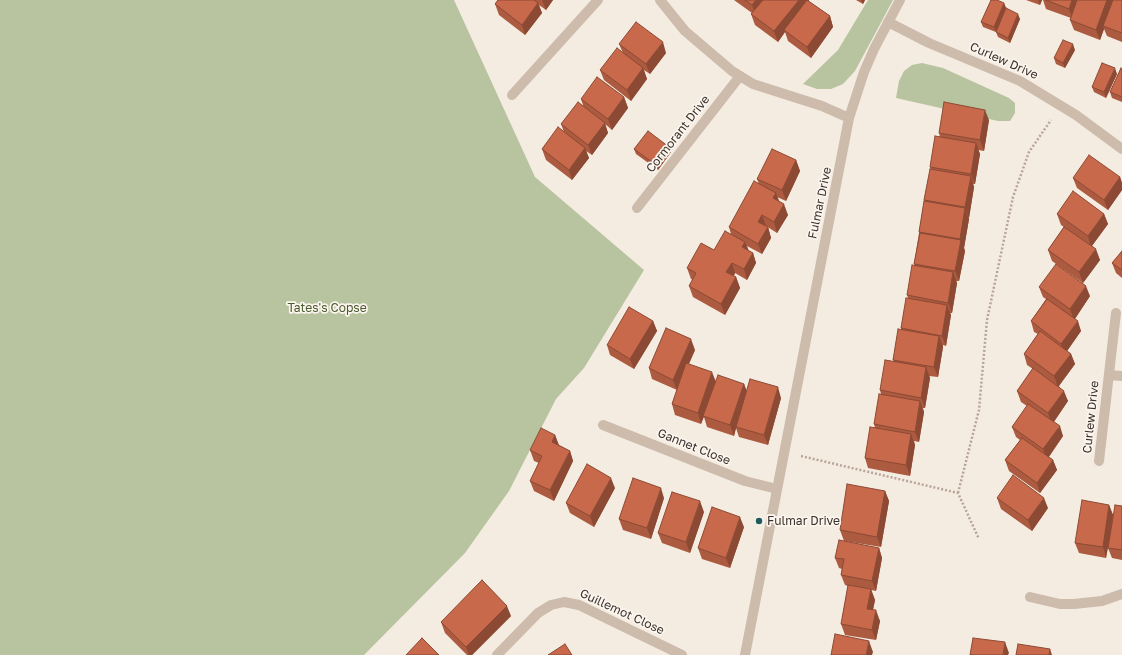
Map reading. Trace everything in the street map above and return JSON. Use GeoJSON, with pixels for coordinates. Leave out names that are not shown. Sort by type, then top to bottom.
{"type":"FeatureCollection","features":[{"type":"Feature","properties":{"kind":"street"},"geometry":{"type":"LineString","coordinates":[[512,95],[598,0]]}},
{"type":"Feature","properties":{"kind":"street"},"geometry":{"type":"LineString","coordinates":[[660,0],[684,31],[740,76],[753,84],[822,106],[849,118]]}},
{"type":"Feature","properties":{"kind":"street","name":"Fulmar Drive"},"geometry":{"type":"LineString","coordinates":[[745,655],[849,118],[864,72],[900,0]]}},
{"type":"Feature","properties":{"kind":"street","name":"Curlew Drive"},"geometry":{"type":"LineString","coordinates":[[888,22],[929,43],[1020,81],[1063,107],[1122,149]]}},
{"type":"Feature","properties":{"kind":"street","name":"Cormorant Drive"},"geometry":{"type":"LineString","coordinates":[[637,208],[740,76]]}},
{"type":"Feature","properties":{"kind":"street","name":"Curlew Drive"},"geometry":{"type":"LineString","coordinates":[[1099,461],[1116,313]]}},
{"type":"Feature","properties":{"kind":"street","name":"Curlew Drive"},"geometry":{"type":"LineString","coordinates":[[1109,375],[1122,376]]}},
{"type":"Feature","properties":{"kind":"street","name":"Gannet Close"},"geometry":{"type":"LineString","coordinates":[[603,425],[745,481],[777,490]]}},
{"type":"Feature","properties":{"kind":"street"},"geometry":{"type":"LineString","coordinates":[[1030,597],[1060,604],[1074,604],[1102,601],[1122,594]]}},
{"type":"Feature","properties":{"kind":"street","name":"Guillemot Close"},"geometry":{"type":"LineString","coordinates":[[497,655],[538,613],[551,605],[564,602],[579,605],[682,655]]}},
{"type":"Feature","properties":{"kind":"path"},"geometry":{"type":"LineString","coordinates":[[979,539],[958,493],[979,410],[987,320],[1013,197],[1029,152],[1047,125],[1063,107]]}},
{"type":"Feature","properties":{"kind":"path"},"geometry":{"type":"LineString","coordinates":[[785,452],[958,493]]}},
{"type":"Feature","properties":{"kind":"green space","name":"Tates's Copse"},"geometry":{"type":"Polygon","coordinates":[[[0,0],[454,0],[535,177],[644,270],[584,368],[556,399],[509,491],[465,553],[364,655],[0,655],[0,0]]]}},
{"type":"Feature","properties":{"kind":"green space"},"geometry":{"type":"Polygon","coordinates":[[[868,0],[893,0],[855,71],[843,84],[831,89],[817,89],[803,84],[838,50],[868,0]]]}},
{"type":"Feature","properties":{"kind":"green space"},"geometry":{"type":"Polygon","coordinates":[[[922,63],[943,68],[1009,98],[1015,103],[1015,113],[1010,121],[998,121],[896,98],[899,81],[904,71],[912,65],[922,63]]]}},
{"type":"Feature","properties":{"kind":"building"},"geometry":{"type":"Polygon","coordinates":[[[498,0],[534,0],[538,3],[522,25],[495,4],[498,0]]]}},
{"type":"Feature","properties":{"kind":"building"},"geometry":{"type":"Polygon","coordinates":[[[745,0],[756,0],[752,5],[745,0]]]}},
{"type":"Feature","properties":{"kind":"building"},"geometry":{"type":"Polygon","coordinates":[[[763,0],[799,0],[774,31],[751,14],[763,0]]]}},
{"type":"Feature","properties":{"kind":"building"},"geometry":{"type":"Polygon","coordinates":[[[807,0],[830,16],[807,47],[784,30],[807,0]]]}},
{"type":"Feature","properties":{"kind":"building"},"geometry":{"type":"Polygon","coordinates":[[[991,0],[997,0],[1004,3],[994,27],[981,22],[991,0]]]}},
{"type":"Feature","properties":{"kind":"building"},"geometry":{"type":"Polygon","coordinates":[[[1046,0],[1072,0],[1069,9],[1046,0]]]}},
{"type":"Feature","properties":{"kind":"building"},"geometry":{"type":"Polygon","coordinates":[[[1077,0],[1107,0],[1096,30],[1070,20],[1077,0]]]}},
{"type":"Feature","properties":{"kind":"building"},"geometry":{"type":"Polygon","coordinates":[[[1113,0],[1122,0],[1122,33],[1103,26],[1113,0]]]}},
{"type":"Feature","properties":{"kind":"building"},"geometry":{"type":"Polygon","coordinates":[[[1006,8],[1018,14],[1008,38],[996,32],[1006,8]]]}},
{"type":"Feature","properties":{"kind":"building"},"geometry":{"type":"Polygon","coordinates":[[[636,22],[663,42],[646,64],[619,44],[636,22]]]}},
{"type":"Feature","properties":{"kind":"building"},"geometry":{"type":"Polygon","coordinates":[[[1063,40],[1073,44],[1063,63],[1054,58],[1063,40]]]}},
{"type":"Feature","properties":{"kind":"building"},"geometry":{"type":"Polygon","coordinates":[[[617,48],[643,68],[627,90],[600,70],[617,48]]]}},
{"type":"Feature","properties":{"kind":"building"},"geometry":{"type":"Polygon","coordinates":[[[1102,63],[1115,68],[1104,92],[1092,87],[1102,63]]]}},
{"type":"Feature","properties":{"kind":"building"},"geometry":{"type":"Polygon","coordinates":[[[1121,68],[1122,69],[1122,97],[1110,92],[1121,68]]]}},
{"type":"Feature","properties":{"kind":"building"},"geometry":{"type":"Polygon","coordinates":[[[597,77],[624,97],[608,119],[581,99],[597,77]]]}},
{"type":"Feature","properties":{"kind":"building"},"geometry":{"type":"Polygon","coordinates":[[[578,102],[605,123],[588,145],[561,124],[578,102]]]}},
{"type":"Feature","properties":{"kind":"building"},"geometry":{"type":"Polygon","coordinates":[[[944,102],[985,110],[980,140],[939,133],[944,102]]]}},
{"type":"Feature","properties":{"kind":"building"},"geometry":{"type":"Polygon","coordinates":[[[558,127],[585,148],[569,170],[542,149],[558,127]]]}},
{"type":"Feature","properties":{"kind":"building"},"geometry":{"type":"Polygon","coordinates":[[[648,131],[669,147],[656,165],[634,149],[648,131]]]}},
{"type":"Feature","properties":{"kind":"building"},"geometry":{"type":"Polygon","coordinates":[[[935,136],[976,143],[971,174],[930,167],[935,136]]]}},
{"type":"Feature","properties":{"kind":"building"},"geometry":{"type":"Polygon","coordinates":[[[772,149],[796,160],[782,190],[757,179],[772,149]]]}},
{"type":"Feature","properties":{"kind":"building"},"geometry":{"type":"Polygon","coordinates":[[[1089,155],[1120,177],[1104,200],[1073,178],[1089,155]]]}},
{"type":"Feature","properties":{"kind":"building"},"geometry":{"type":"Polygon","coordinates":[[[930,169],[971,176],[965,207],[924,200],[930,169]]]}},
{"type":"Feature","properties":{"kind":"building"},"geometry":{"type":"Polygon","coordinates":[[[754,181],[776,193],[773,198],[784,204],[774,222],[762,215],[758,222],[768,227],[758,244],[729,227],[754,181]]]}},
{"type":"Feature","properties":{"kind":"building"},"geometry":{"type":"Polygon","coordinates":[[[1073,191],[1104,214],[1088,236],[1057,214],[1073,191]]]}},
{"type":"Feature","properties":{"kind":"building"},"geometry":{"type":"Polygon","coordinates":[[[924,201],[965,208],[960,239],[919,232],[924,201]]]}},
{"type":"Feature","properties":{"kind":"building"},"geometry":{"type":"Polygon","coordinates":[[[1064,227],[1096,249],[1079,272],[1048,250],[1064,227]]]}},
{"type":"Feature","properties":{"kind":"building"},"geometry":{"type":"Polygon","coordinates":[[[725,231],[745,242],[742,247],[753,253],[744,269],[732,263],[726,272],[736,277],[721,304],[689,286],[696,273],[687,268],[701,243],[714,250],[725,231]]]}},
{"type":"Feature","properties":{"kind":"building"},"geometry":{"type":"Polygon","coordinates":[[[920,233],[961,240],[955,271],[914,264],[920,233]]]}},
{"type":"Feature","properties":{"kind":"building"},"geometry":{"type":"Polygon","coordinates":[[[1122,251],[1122,270],[1112,263],[1122,251]]]}},
{"type":"Feature","properties":{"kind":"building"},"geometry":{"type":"Polygon","coordinates":[[[1056,264],[1086,286],[1070,309],[1039,287],[1056,264]]]}},
{"type":"Feature","properties":{"kind":"building"},"geometry":{"type":"Polygon","coordinates":[[[912,265],[953,272],[948,303],[907,295],[912,265]]]}},
{"type":"Feature","properties":{"kind":"building"},"geometry":{"type":"Polygon","coordinates":[[[906,298],[947,305],[942,336],[901,328],[906,298]]]}},
{"type":"Feature","properties":{"kind":"building"},"geometry":{"type":"Polygon","coordinates":[[[1047,299],[1078,321],[1061,344],[1031,321],[1047,299]]]}},
{"type":"Feature","properties":{"kind":"building"},"geometry":{"type":"Polygon","coordinates":[[[629,307],[653,321],[630,359],[607,345],[629,307]]]}},
{"type":"Feature","properties":{"kind":"building"},"geometry":{"type":"Polygon","coordinates":[[[666,328],[691,339],[673,380],[649,368],[666,328]]]}},
{"type":"Feature","properties":{"kind":"building"},"geometry":{"type":"Polygon","coordinates":[[[898,329],[939,336],[934,367],[893,360],[898,329]]]}},
{"type":"Feature","properties":{"kind":"building"},"geometry":{"type":"Polygon","coordinates":[[[1040,331],[1071,354],[1054,376],[1024,354],[1040,331]]]}},
{"type":"Feature","properties":{"kind":"building"},"geometry":{"type":"Polygon","coordinates":[[[885,360],[926,367],[921,398],[880,390],[885,360]]]}},
{"type":"Feature","properties":{"kind":"building"},"geometry":{"type":"Polygon","coordinates":[[[686,363],[712,372],[698,413],[672,404],[686,363]]]}},
{"type":"Feature","properties":{"kind":"building"},"geometry":{"type":"Polygon","coordinates":[[[1033,368],[1064,391],[1048,413],[1017,391],[1033,368]]]}},
{"type":"Feature","properties":{"kind":"building"},"geometry":{"type":"Polygon","coordinates":[[[718,375],[744,384],[730,425],[703,416],[718,375]]]}},
{"type":"Feature","properties":{"kind":"building"},"geometry":{"type":"Polygon","coordinates":[[[750,379],[778,387],[764,435],[736,427],[750,379]]]}},
{"type":"Feature","properties":{"kind":"building"},"geometry":{"type":"Polygon","coordinates":[[[879,394],[920,401],[915,432],[874,424],[879,394]]]}},
{"type":"Feature","properties":{"kind":"building"},"geometry":{"type":"Polygon","coordinates":[[[1028,404],[1060,426],[1043,449],[1012,427],[1028,404]]]}},
{"type":"Feature","properties":{"kind":"building"},"geometry":{"type":"Polygon","coordinates":[[[870,427],[911,434],[906,465],[865,458],[870,427]]]}},
{"type":"Feature","properties":{"kind":"building"},"geometry":{"type":"Polygon","coordinates":[[[541,428],[555,435],[552,442],[570,451],[550,490],[530,481],[542,456],[530,450],[541,428]]]}},
{"type":"Feature","properties":{"kind":"building"},"geometry":{"type":"Polygon","coordinates":[[[1022,438],[1053,460],[1037,483],[1005,460],[1022,438]]]}},
{"type":"Feature","properties":{"kind":"building"},"geometry":{"type":"Polygon","coordinates":[[[587,464],[611,478],[590,516],[566,503],[587,464]]]}},
{"type":"Feature","properties":{"kind":"building"},"geometry":{"type":"Polygon","coordinates":[[[1013,475],[1044,498],[1028,520],[997,498],[1013,475]]]}},
{"type":"Feature","properties":{"kind":"building"},"geometry":{"type":"Polygon","coordinates":[[[633,478],[661,488],[647,528],[619,519],[633,478]]]}},
{"type":"Feature","properties":{"kind":"building"},"geometry":{"type":"Polygon","coordinates":[[[847,484],[885,491],[877,537],[840,530],[847,484]]]}},
{"type":"Feature","properties":{"kind":"building"},"geometry":{"type":"Polygon","coordinates":[[[672,492],[700,501],[686,542],[658,533],[672,492]]]}},
{"type":"Feature","properties":{"kind":"building"},"geometry":{"type":"Polygon","coordinates":[[[1082,500],[1109,505],[1103,547],[1075,543],[1082,500]]]}},
{"type":"Feature","properties":{"kind":"building"},"geometry":{"type":"Polygon","coordinates":[[[1115,505],[1122,506],[1122,550],[1108,548],[1115,505]]]}},
{"type":"Feature","properties":{"kind":"building"},"geometry":{"type":"Polygon","coordinates":[[[712,507],[740,517],[726,558],[698,548],[712,507]]]}},
{"type":"Feature","properties":{"kind":"building"},"geometry":{"type":"Polygon","coordinates":[[[839,540],[879,548],[872,581],[841,575],[844,559],[835,558],[839,540]]]}},
{"type":"Feature","properties":{"kind":"building"},"geometry":{"type":"Polygon","coordinates":[[[482,580],[507,606],[466,647],[441,622],[482,580]]]}},
{"type":"Feature","properties":{"kind":"building"},"geometry":{"type":"Polygon","coordinates":[[[848,585],[871,589],[867,609],[876,610],[872,630],[841,624],[848,585]]]}},
{"type":"Feature","properties":{"kind":"building"},"geometry":{"type":"Polygon","coordinates":[[[835,634],[869,641],[866,655],[831,655],[835,634]]]}},
{"type":"Feature","properties":{"kind":"building"},"geometry":{"type":"Polygon","coordinates":[[[422,638],[439,655],[406,655],[422,638]]]}},
{"type":"Feature","properties":{"kind":"building"},"geometry":{"type":"Polygon","coordinates":[[[973,638],[1005,642],[1003,655],[970,655],[973,638]]]}},
{"type":"Feature","properties":{"kind":"building"},"geometry":{"type":"Polygon","coordinates":[[[565,644],[572,655],[548,655],[565,644]]]}},
{"type":"Feature","properties":{"kind":"building"},"geometry":{"type":"Polygon","coordinates":[[[1018,644],[1050,649],[1049,655],[1016,655],[1018,644]]]}},
{"type":"Feature","properties":{"kind":"place","name":"Fulmar Drive"},"geometry":{"type":"Point","coordinates":[759,521]}}]}
